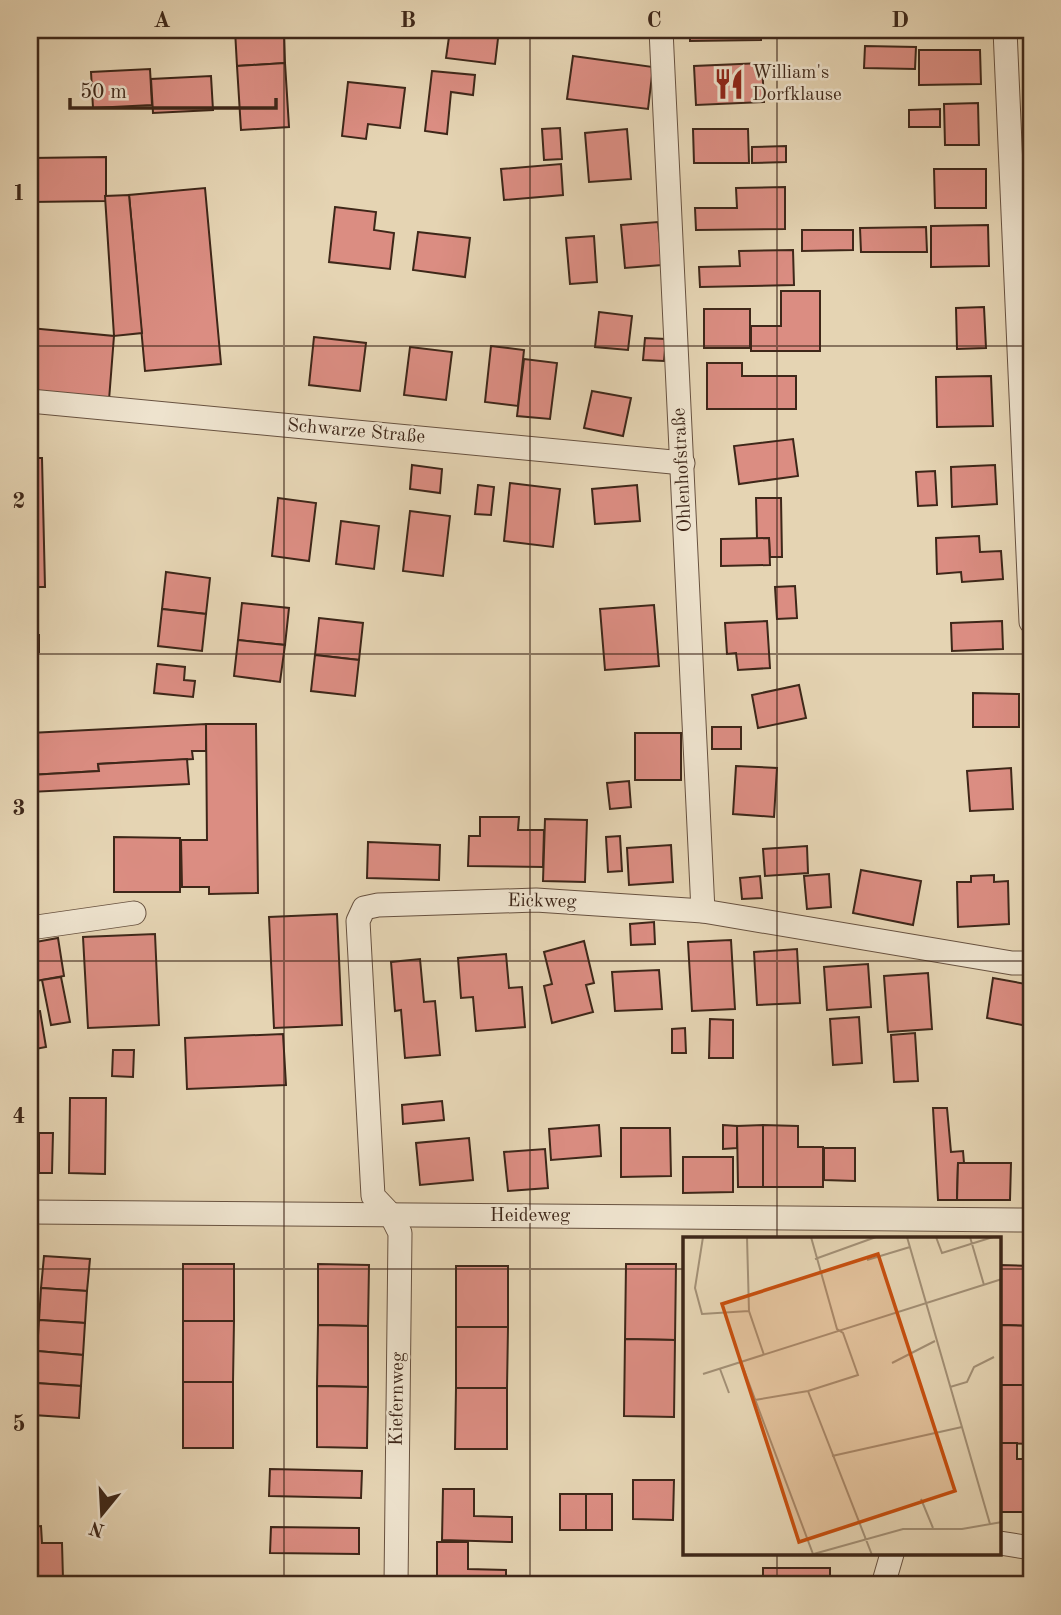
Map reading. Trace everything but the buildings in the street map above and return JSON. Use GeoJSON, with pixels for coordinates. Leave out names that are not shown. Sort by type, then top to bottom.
{"type":"FeatureCollection","features":[{"type":"Feature","properties":{"kind":"street","name":"Ohlenhofstraße"},"geometry":{"type":"LineString","coordinates":[[661,30],[703,911]]}},
{"type":"Feature","properties":{"kind":"street"},"geometry":{"type":"LineString","coordinates":[[1005,30],[1031,622]]}},
{"type":"Feature","properties":{"kind":"street","name":"Schwarze Straße"},"geometry":{"type":"LineString","coordinates":[[30,401],[683,463]]}},
{"type":"Feature","properties":{"kind":"street","name":"Eickweg"},"geometry":{"type":"LineString","coordinates":[[391,1215],[373,1196],[358,921],[364,908],[378,905],[536,900],[703,911],[1012,963],[1031,963]]}},
{"type":"Feature","properties":{"kind":"street"},"geometry":{"type":"LineString","coordinates":[[30,928],[134,913]]}},
{"type":"Feature","properties":{"kind":"street","name":"Heideweg"},"geometry":{"type":"LineString","coordinates":[[30,1212],[391,1215],[905,1229],[1031,1220]]}},
{"type":"Feature","properties":{"kind":"street","name":"Kiefernweg"},"geometry":{"type":"LineString","coordinates":[[391,1215],[400,1233],[396,1585]]}},
{"type":"Feature","properties":{"kind":"street"},"geometry":{"type":"LineString","coordinates":[[1002,1543],[1031,1548]]}},
{"type":"Feature","properties":{"kind":"street"},"geometry":{"type":"LineString","coordinates":[[883,1585],[891,1556]]}},
{"type":"Feature","properties":{"kind":"place","name":"William's Dorfklause"},"geometry":{"type":"Point","coordinates":[729,84]}}]}
